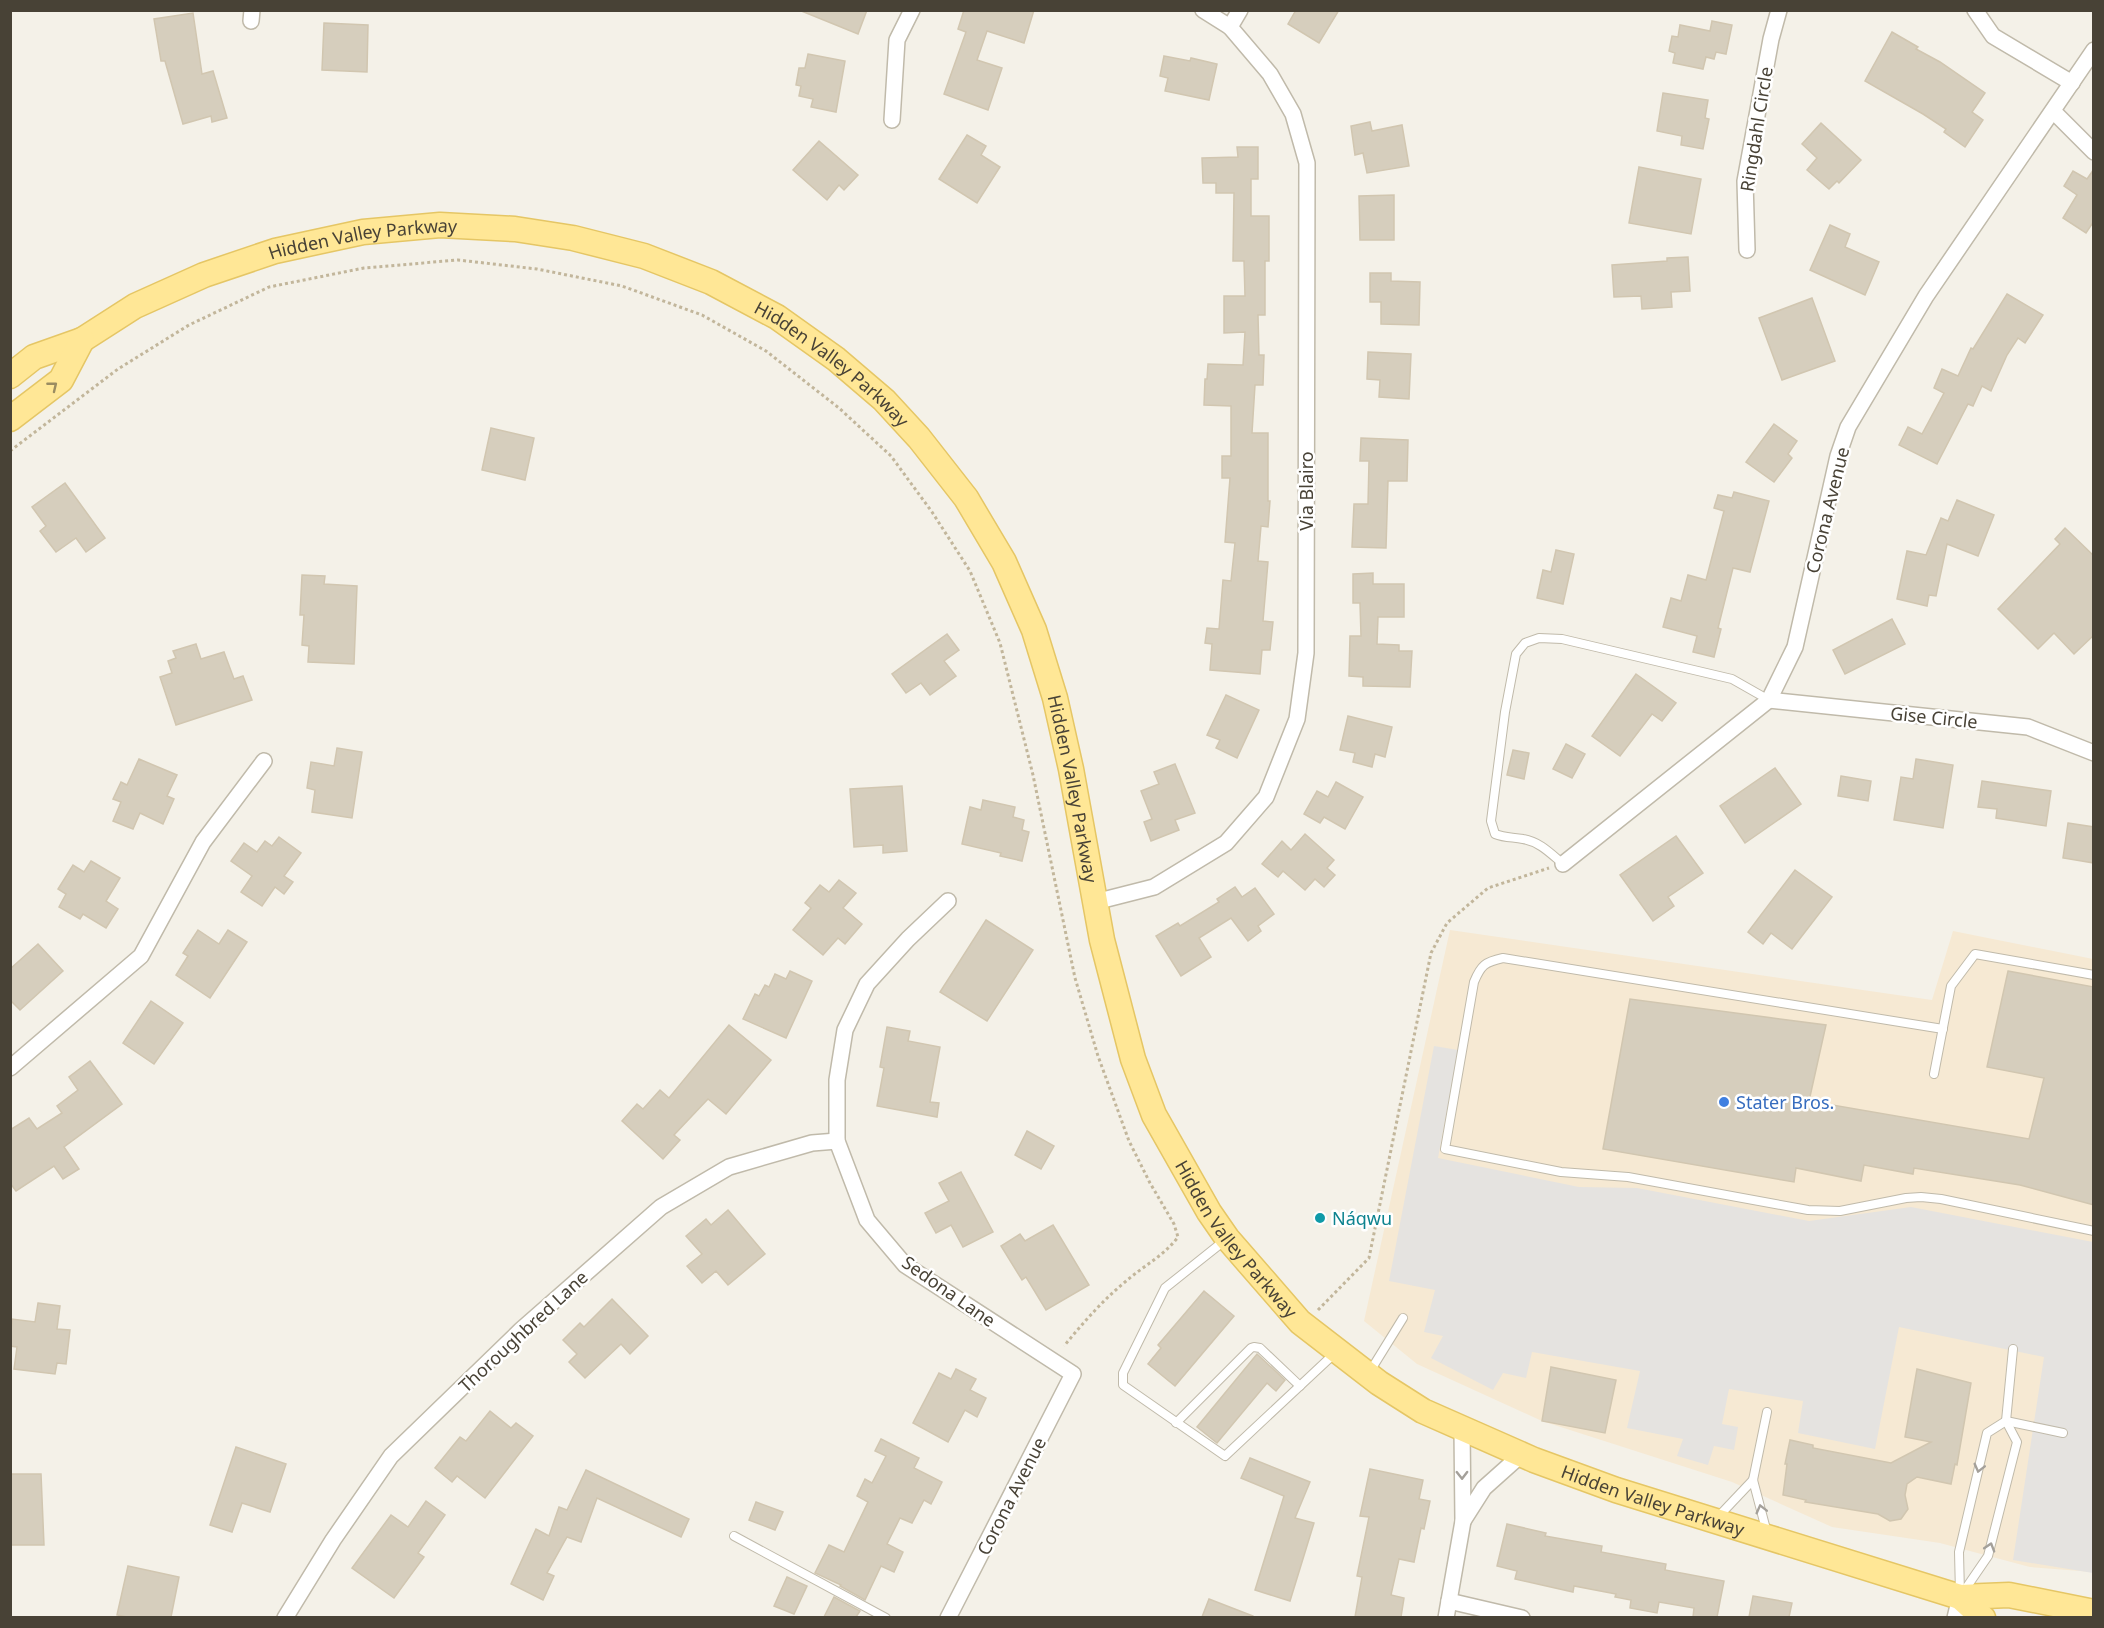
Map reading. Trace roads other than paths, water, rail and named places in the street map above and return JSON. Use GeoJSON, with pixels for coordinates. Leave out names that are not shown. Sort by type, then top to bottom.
{"type":"FeatureCollection","features":[{"type":"Feature","properties":{"kind":"main road","name":"Hidden Valley Parkway"},"geometry":{"type":"LineString","coordinates":[[10,376],[34,357],[82,340],[135,306],[204,275],[275,252],[363,232],[440,225],[515,229],[573,238],[644,256],[711,282],[777,317],[836,358],[884,400],[919,438],[966,498],[1004,562],[1034,630],[1055,698],[1071,769],[1102,940],[1127,1039],[1154,1115],[1209,1212],[1227,1238],[1300,1322],[1368,1374],[1423,1411],[1462,1430],[1521,1455],[1616,1490],[1768,1537],[1983,1617]]}},
{"type":"Feature","properties":{"kind":"main road","name":"Hidden Valley Parkway"},"geometry":{"type":"LineString","coordinates":[[10,419],[61,380],[82,340]]}},
{"type":"Feature","properties":{"kind":"main road","name":"Hidden Valley Parkway"},"geometry":{"type":"LineString","coordinates":[[1957,1607],[2009,1595],[2094,1612]]}},
{"type":"Feature","properties":{"kind":"street"},"geometry":{"type":"LineString","coordinates":[[892,120],[897,40],[912,10]]}},
{"type":"Feature","properties":{"kind":"street","name":"Via Blairo"},"geometry":{"type":"LineString","coordinates":[[1095,902],[1154,887],[1226,843],[1266,797],[1297,719],[1306,653],[1307,163],[1293,114],[1270,74],[1230,27],[1203,10]]}},
{"type":"Feature","properties":{"kind":"street"},"geometry":{"type":"LineString","coordinates":[[1230,27],[1240,10]]}},
{"type":"Feature","properties":{"kind":"street","name":"Ringdahl Circle"},"geometry":{"type":"LineString","coordinates":[[1747,250],[1745,181],[1771,39],[1779,10]]}},
{"type":"Feature","properties":{"kind":"street"},"geometry":{"type":"LineString","coordinates":[[1975,10],[1993,36],[2072,83]]}},
{"type":"Feature","properties":{"kind":"street","name":"Corona Avenue"},"geometry":{"type":"LineString","coordinates":[[1563,864],[1769,700],[1795,647],[1838,456],[1848,427],[1926,296],[2094,50]]}},
{"type":"Feature","properties":{"kind":"street"},"geometry":{"type":"LineString","coordinates":[[2053,111],[2094,152]]}},
{"type":"Feature","properties":{"kind":"street","name":"Gise Circle"},"geometry":{"type":"LineString","coordinates":[[1769,700],[2028,727],[2094,753]]}},
{"type":"Feature","properties":{"kind":"street"},"geometry":{"type":"LineString","coordinates":[[10,1068],[141,956],[202,842],[264,761]]}},
{"type":"Feature","properties":{"kind":"street","name":"Sedona Lane"},"geometry":{"type":"LineString","coordinates":[[948,901],[908,939],[867,984],[844,1030],[837,1080],[837,1141],[867,1220],[905,1264],[1073,1374]]}},
{"type":"Feature","properties":{"kind":"street","name":"Thoroughbred Lane"},"geometry":{"type":"LineString","coordinates":[[285,1617],[333,1540],[391,1456],[521,1330],[661,1207],[729,1167],[812,1143],[837,1141]]}},
{"type":"Feature","properties":{"kind":"street","name":"Corona Avenue"},"geometry":{"type":"LineString","coordinates":[[948,1617],[1073,1374]]}},
{"type":"Feature","properties":{"kind":"street"},"geometry":{"type":"LineString","coordinates":[[1446,1617],[1463,1521],[1462,1430]]}},
{"type":"Feature","properties":{"kind":"street"},"geometry":{"type":"LineString","coordinates":[[1463,1521],[1484,1488],[1521,1455]]}},
{"type":"Feature","properties":{"kind":"street"},"geometry":{"type":"LineString","coordinates":[[1449,1601],[1522,1617]]}},
{"type":"Feature","properties":{"kind":"lane"},"geometry":{"type":"LineString","coordinates":[[1563,864],[1539,844],[1522,838],[1505,838],[1495,834],[1491,821],[1505,712],[1516,654],[1525,643],[1539,638],[1562,639],[1732,679],[1769,700]]}},
{"type":"Feature","properties":{"kind":"lane"},"geometry":{"type":"LineString","coordinates":[[1934,1074],[1951,986],[1975,954],[2094,975]]}},
{"type":"Feature","properties":{"kind":"lane"},"geometry":{"type":"LineString","coordinates":[[1943,1029],[1503,958],[1497,959],[1480,967],[1474,982],[1444,1149],[1561,1172],[1628,1177],[1808,1210],[1840,1211],[1922,1197],[2094,1231]]}},
{"type":"Feature","properties":{"kind":"lane"},"geometry":{"type":"LineString","coordinates":[[1227,1238],[1165,1288],[1123,1373],[1123,1385],[1225,1456],[1337,1351]]}},
{"type":"Feature","properties":{"kind":"lane"},"geometry":{"type":"LineString","coordinates":[[1368,1374],[1403,1318]]}},
{"type":"Feature","properties":{"kind":"lane"},"geometry":{"type":"LineString","coordinates":[[1176,1423],[1254,1347],[1260,1348],[1300,1386]]}},
{"type":"Feature","properties":{"kind":"lane"},"geometry":{"type":"LineString","coordinates":[[1957,1607],[1988,1556],[2017,1442],[2006,1421],[2013,1349]]}},
{"type":"Feature","properties":{"kind":"lane"},"geometry":{"type":"LineString","coordinates":[[1767,1412],[1753,1480],[1768,1537]]}},
{"type":"Feature","properties":{"kind":"lane"},"geometry":{"type":"LineString","coordinates":[[1957,1607],[1959,1551],[1987,1433],[2006,1421],[2063,1433]]}},
{"type":"Feature","properties":{"kind":"lane"},"geometry":{"type":"LineString","coordinates":[[1714,1520],[1753,1480]]}},
{"type":"Feature","properties":{"kind":"lane"},"geometry":{"type":"LineString","coordinates":[[734,1536],[886,1617]]}},
{"type":"Feature","properties":{"kind":"place","name":"Stater Bros."},"geometry":{"type":"Point","coordinates":[1724,1102]}},
{"type":"Feature","properties":{"kind":"place","name":"Náqwu"},"geometry":{"type":"Point","coordinates":[1320,1218]}}]}
